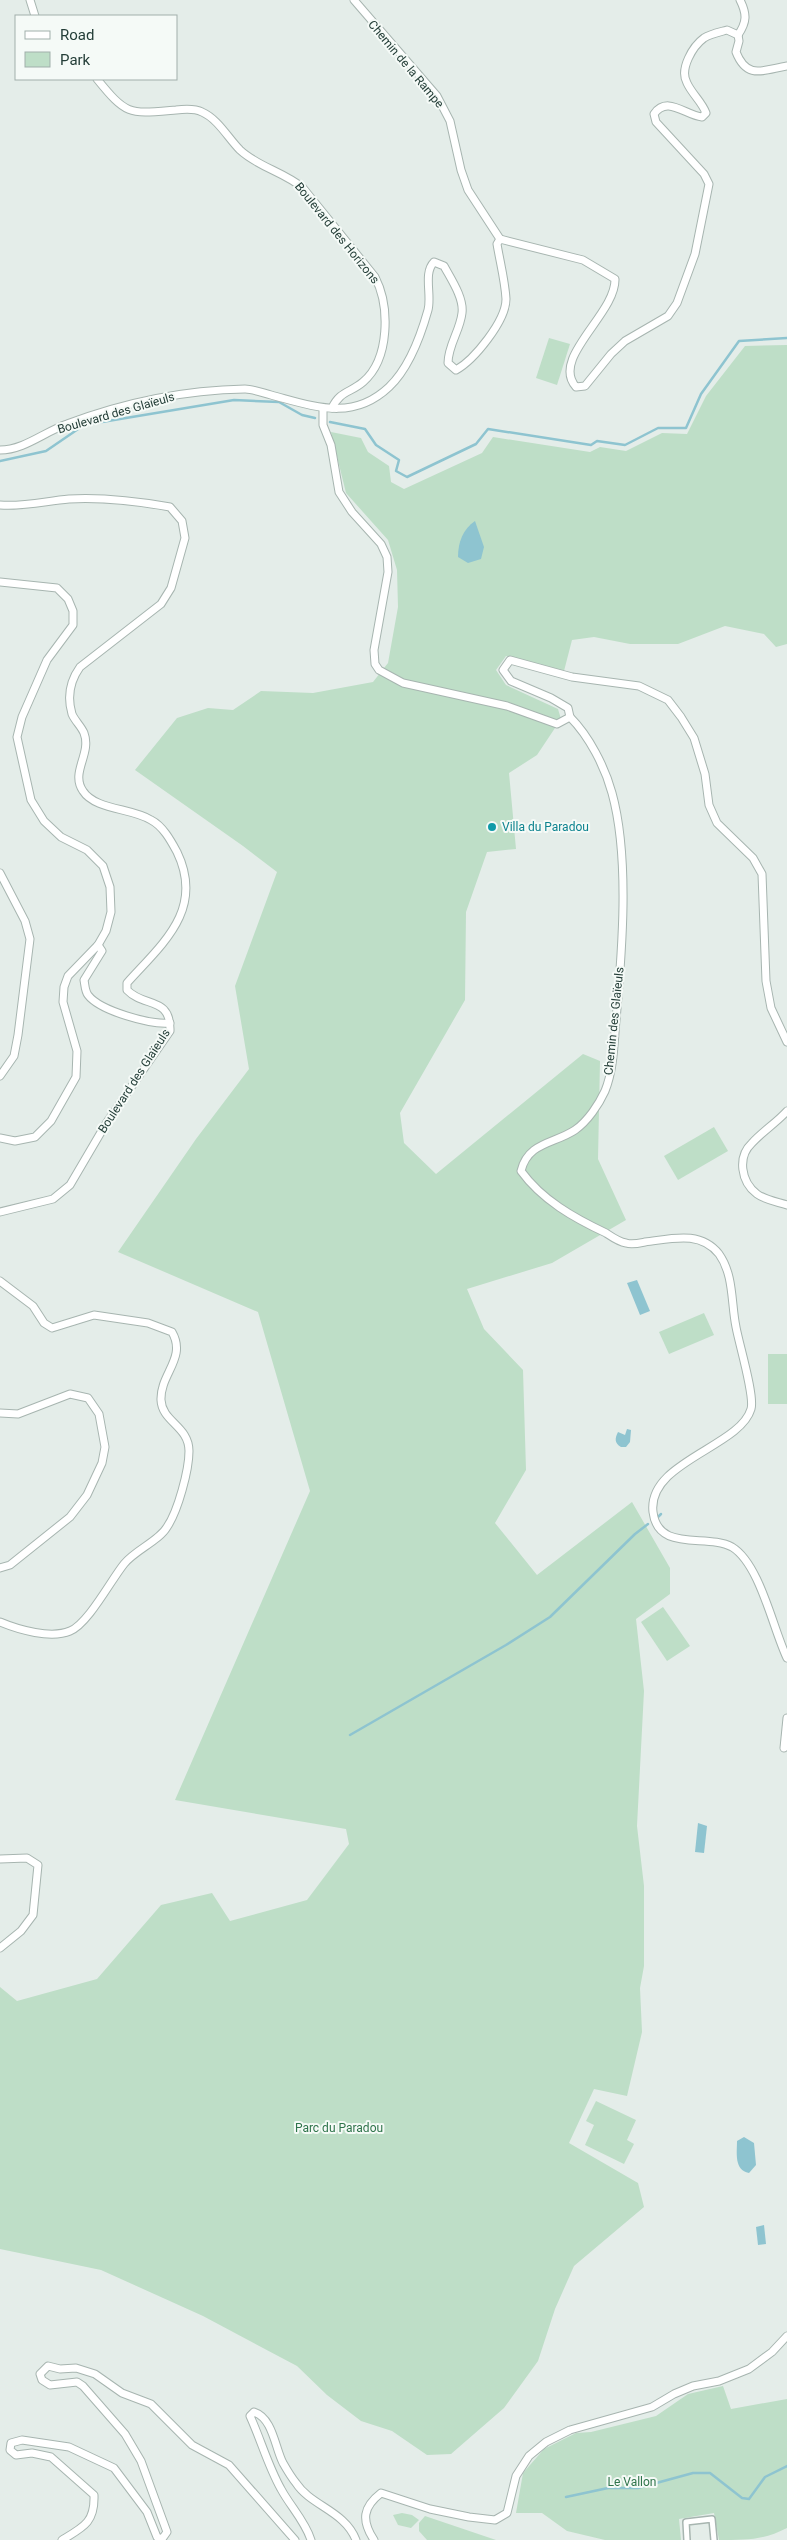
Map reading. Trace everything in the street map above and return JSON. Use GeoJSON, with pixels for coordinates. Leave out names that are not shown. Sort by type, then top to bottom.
{"type":"FeatureCollection","features":[{"type":"Feature","properties":{"kind":"street"},"geometry":{"type":"LineString","coordinates":[[30,0],[35,15]]}},
{"type":"Feature","properties":{"kind":"street","name":"Chemin de la Rampe"},"geometry":{"type":"LineString","coordinates":[[354,0],[437,96],[446,110],[468,190],[500,239]]}},
{"type":"Feature","properties":{"kind":"street"},"geometry":{"type":"LineString","coordinates":[[740,0],[747,13],[744,27],[738,35],[739,41],[736,52],[740,64],[747,70],[757,72],[787,66]]}},
{"type":"Feature","properties":{"kind":"street"},"geometry":{"type":"LineString","coordinates":[[500,239],[583,260],[615,279],[615,288],[610,301],[576,352],[568,368],[569,379],[576,386],[585,386],[611,354],[625,341],[668,316],[685,284],[695,254],[709,184],[704,174],[656,122],[654,114],[658,107],[669,104],[702,117],[706,113],[704,108],[686,81],[686,63],[695,48],[705,37],[727,30],[738,35]]}},
{"type":"Feature","properties":{"kind":"street","name":"Boulevard des Horizons"},"geometry":{"type":"LineString","coordinates":[[98,80],[116,102],[127,110],[138,113],[190,109],[202,111],[210,117],[241,151],[252,159],[290,178],[303,188],[375,277],[383,292],[386,315],[381,352],[373,370],[363,382],[337,397],[332,408]]}},
{"type":"Feature","properties":{"kind":"street","name":"Boulevard des Glaïeuls"},"geometry":{"type":"LineString","coordinates":[[0,450],[12,450],[66,424],[177,394],[247,389],[323,408],[345,409],[372,400],[389,387],[401,371],[428,309],[430,290],[428,274],[434,262],[444,266],[460,298],[462,313],[448,354],[448,363],[456,370],[466,364],[485,342],[502,316],[506,300],[497,244],[500,239]]}},
{"type":"Feature","properties":{"kind":"street"},"geometry":{"type":"LineString","coordinates":[[323,408],[323,425],[331,445],[339,492],[352,512],[381,544],[386,557],[388,572],[374,650],[375,664],[379,670],[403,683],[507,706],[557,724],[570,717],[568,708],[551,698],[511,681],[503,670],[510,660],[572,677],[639,686],[668,700],[694,738],[705,774],[709,805],[718,823],[753,858],[762,874],[766,981],[771,1008],[787,1042]]}},
{"type":"Feature","properties":{"kind":"street","name":"Boulevard des Glaïeuls"},"geometry":{"type":"LineString","coordinates":[[0,505],[19,506],[68,499],[125,499],[170,507],[182,521],[185,538],[172,588],[161,604],[80,667],[72,677],[69,692],[72,714],[84,733],[87,746],[78,773],[82,791],[95,803],[125,809],[152,820],[170,839],[182,863],[185,888],[183,913],[173,931],[127,983],[127,990],[133,996],[155,1002],[165,1010],[170,1023],[170,1031],[107,1122],[70,1185],[53,1199],[0,1212]]}},
{"type":"Feature","properties":{"kind":"street"},"geometry":{"type":"LineString","coordinates":[[0,582],[57,588],[68,599],[73,610],[73,625],[47,660],[22,717],[17,737],[31,800],[44,821],[61,837],[87,850],[103,866],[110,887],[111,912],[106,931],[98,945],[68,976],[64,987],[63,1002],[77,1051],[76,1077],[51,1120],[35,1138],[15,1141],[0,1138]]}},
{"type":"Feature","properties":{"kind":"street","name":"Chemin des Glaïeuls"},"geometry":{"type":"LineString","coordinates":[[570,717],[578,726],[607,778],[617,817],[621,867],[622,955],[612,1064],[605,1090],[591,1114],[576,1130],[533,1150],[524,1159],[522,1171],[532,1186],[546,1198],[581,1222],[628,1244],[692,1237],[707,1242],[720,1255],[732,1285],[741,1357],[752,1395],[751,1409],[743,1422],[673,1472],[659,1488],[652,1502],[653,1514],[657,1525],[663,1533],[680,1540],[732,1547],[744,1559],[755,1576],[787,1658]]}},
{"type":"Feature","properties":{"kind":"street"},"geometry":{"type":"LineString","coordinates":[[0,873],[22,914],[30,939],[14,1056],[0,1076]]}},
{"type":"Feature","properties":{"kind":"street"},"geometry":{"type":"LineString","coordinates":[[98,945],[102,951],[84,980],[87,994],[103,1008],[148,1023],[170,1023]]}},
{"type":"Feature","properties":{"kind":"street"},"geometry":{"type":"LineString","coordinates":[[787,1111],[775,1125],[751,1143],[742,1158],[745,1181],[758,1195],[787,1205]]}},
{"type":"Feature","properties":{"kind":"street"},"geometry":{"type":"LineString","coordinates":[[0,1281],[33,1306],[44,1323],[52,1328],[94,1315],[148,1323],[172,1332],[178,1342],[161,1400],[166,1414],[186,1434],[189,1451],[176,1505],[167,1528],[128,1558],[90,1613],[72,1630],[56,1635],[0,1622]]}},
{"type":"Feature","properties":{"kind":"street"},"geometry":{"type":"LineString","coordinates":[[0,1413],[18,1414],[70,1394],[88,1398],[99,1414],[105,1447],[102,1463],[87,1495],[70,1517],[10,1564],[0,1568]]}},
{"type":"Feature","properties":{"kind":"street"},"geometry":{"type":"LineString","coordinates":[[784,1748],[787,1718]]}},
{"type":"Feature","properties":{"kind":"street"},"geometry":{"type":"LineString","coordinates":[[0,1859],[27,1858],[38,1865],[39,1872],[34,1892],[33,1915],[21,1931],[0,1948]]}},
{"type":"Feature","properties":{"kind":"street"},"geometry":{"type":"LineString","coordinates":[[374,2540],[368,2530],[365,2518],[370,2502],[381,2493],[430,2510],[495,2520],[508,2513],[516,2476],[529,2456],[546,2442],[570,2430],[652,2407],[674,2394],[693,2386],[720,2380],[749,2368],[772,2352],[787,2336]]}},
{"type":"Feature","properties":{"kind":"street"},"geometry":{"type":"LineString","coordinates":[[62,2540],[84,2527],[94,2510],[94,2495],[51,2457],[32,2453],[16,2456],[10,2450],[11,2443],[22,2440],[69,2447],[114,2468],[147,2512],[157,2537],[162,2539],[167,2532],[141,2461],[125,2434],[83,2386],[77,2382],[50,2385],[42,2380],[40,2374],[48,2366],[60,2369],[76,2368],[95,2374],[122,2394],[151,2404],[192,2445],[230,2465],[295,2540]]}},
{"type":"Feature","properties":{"kind":"street"},"geometry":{"type":"LineString","coordinates":[[310,2540],[308,2531],[281,2490],[267,2462],[250,2416],[254,2412],[260,2414],[272,2431],[283,2463],[297,2486],[345,2522],[356,2540]]}},
{"type":"Feature","properties":{"kind":"street"},"geometry":{"type":"LineString","coordinates":[[687,2540],[686,2522],[712,2519],[714,2540]]}},
{"type":"Feature","properties":{"kind":"green space"},"geometry":{"type":"Polygon","coordinates":[[[549,338],[570,344],[557,385],[536,378],[549,338]]]}},
{"type":"Feature","properties":{"kind":"green space","name":"Parc du Paradou"},"geometry":{"type":"Polygon","coordinates":[[[787,345],[787,644],[776,647],[764,634],[725,626],[678,644],[630,644],[594,637],[572,640],[564,671],[506,656],[496,670],[506,685],[558,709],[561,719],[537,755],[509,773],[516,849],[487,852],[466,912],[465,1000],[400,1113],[404,1143],[436,1174],[583,1054],[600,1061],[598,1159],[626,1220],[552,1263],[467,1289],[484,1329],[523,1370],[526,1470],[495,1523],[537,1575],[632,1502],[670,1568],[670,1594],[636,1619],[644,1691],[637,1826],[644,1886],[644,1966],[640,1988],[642,2032],[627,2096],[594,2089],[569,2143],[638,2183],[644,2207],[574,2266],[555,2309],[538,2361],[504,2408],[451,2454],[427,2455],[392,2431],[361,2421],[327,2395],[297,2366],[203,2316],[101,2270],[0,2249],[0,1987],[17,2001],[97,1979],[161,1905],[212,1893],[230,1921],[307,1900],[349,1844],[346,1829],[175,1800],[310,1491],[258,1312],[118,1252],[196,1139],[249,1069],[235,986],[277,872],[135,770],[177,718],[208,708],[233,710],[261,691],[313,693],[373,682],[388,663],[398,607],[397,570],[388,540],[346,493],[331,432],[361,438],[368,452],[389,466],[391,482],[404,489],[482,453],[493,437],[590,452],[600,447],[626,451],[662,433],[687,434],[706,396],[745,346],[787,345]]]}},
{"type":"Feature","properties":{"kind":"green space"},"geometry":{"type":"Polygon","coordinates":[[[714,1127],[728,1151],[678,1180],[664,1156],[714,1127]]]}},
{"type":"Feature","properties":{"kind":"green space"},"geometry":{"type":"Polygon","coordinates":[[[704,1313],[714,1335],[669,1354],[659,1332],[704,1313]]]}},
{"type":"Feature","properties":{"kind":"green space"},"geometry":{"type":"Polygon","coordinates":[[[768,1354],[787,1354],[787,1404],[768,1404],[768,1354]]]}},
{"type":"Feature","properties":{"kind":"green space"},"geometry":{"type":"Polygon","coordinates":[[[663,1607],[690,1646],[667,1661],[641,1622],[663,1607]]]}},
{"type":"Feature","properties":{"kind":"green space"},"geometry":{"type":"Polygon","coordinates":[[[596,2101],[636,2120],[627,2140],[634,2144],[624,2164],[585,2145],[594,2125],[586,2121],[596,2101]]]}},
{"type":"Feature","properties":{"kind":"green space","name":"Le Vallon"},"geometry":{"type":"Polygon","coordinates":[[[723,2386],[731,2409],[787,2399],[787,2528],[770,2535],[754,2538],[719,2540],[714,2513],[679,2519],[681,2540],[605,2540],[567,2531],[542,2513],[516,2513],[523,2473],[544,2449],[576,2433],[591,2432],[656,2416],[688,2394],[723,2386]]]}},
{"type":"Feature","properties":{"kind":"green space"},"geometry":{"type":"Polygon","coordinates":[[[402,2513],[412,2515],[419,2520],[411,2528],[398,2525],[393,2515],[402,2513]]]}},
{"type":"Feature","properties":{"kind":"green space"},"geometry":{"type":"Polygon","coordinates":[[[425,2516],[496,2540],[427,2540],[419,2531],[419,2523],[425,2516]]]}},
{"type":"Feature","properties":{"kind":"water"},"geometry":{"type":"Polygon","coordinates":[[[475,521],[484,547],[481,559],[468,563],[458,557],[459,546],[464,532],[475,521]]]}},
{"type":"Feature","properties":{"kind":"water"},"geometry":{"type":"Polygon","coordinates":[[[637,1280],[650,1311],[640,1315],[627,1283],[637,1280]]]}},
{"type":"Feature","properties":{"kind":"water"},"geometry":{"type":"Polygon","coordinates":[[[627,1429],[631,1430],[630,1442],[626,1447],[621,1447],[616,1442],[616,1436],[618,1432],[625,1435],[627,1429]]]}},
{"type":"Feature","properties":{"kind":"water"},"geometry":{"type":"Polygon","coordinates":[[[698,1823],[707,1826],[704,1853],[695,1852],[698,1823]]]}},
{"type":"Feature","properties":{"kind":"water"},"geometry":{"type":"Polygon","coordinates":[[[744,2137],[754,2143],[756,2165],[749,2173],[741,2168],[737,2160],[737,2141],[744,2137]]]}},
{"type":"Feature","properties":{"kind":"water"},"geometry":{"type":"Polygon","coordinates":[[[764,2225],[766,2244],[758,2245],[756,2227],[764,2225]]]}},
{"type":"Feature","properties":{"kind":"waterway"},"geometry":{"type":"LineString","coordinates":[[330,422],[365,429],[376,445],[399,460],[396,471],[407,477],[476,444],[488,429],[591,445],[597,441],[625,445],[658,428],[686,428],[701,394],[739,341],[787,338]]}},
{"type":"Feature","properties":{"kind":"waterway"},"geometry":{"type":"LineString","coordinates":[[0,461],[46,451],[84,425],[234,400],[279,402],[302,415],[315,418]]}},
{"type":"Feature","properties":{"kind":"waterway"},"geometry":{"type":"LineString","coordinates":[[658,1517],[661,1514]]}},
{"type":"Feature","properties":{"kind":"waterway"},"geometry":{"type":"LineString","coordinates":[[350,1735],[506,1645],[550,1617],[635,1534],[648,1524]]}},
{"type":"Feature","properties":{"kind":"waterway"},"geometry":{"type":"LineString","coordinates":[[566,2497],[608,2488],[638,2488],[693,2473],[710,2473],[742,2498],[749,2499],[765,2477],[787,2466]]}},
{"type":"Feature","properties":{"kind":"place","name":"Villa du Paradou"},"geometry":{"type":"Point","coordinates":[492,827]}}]}
